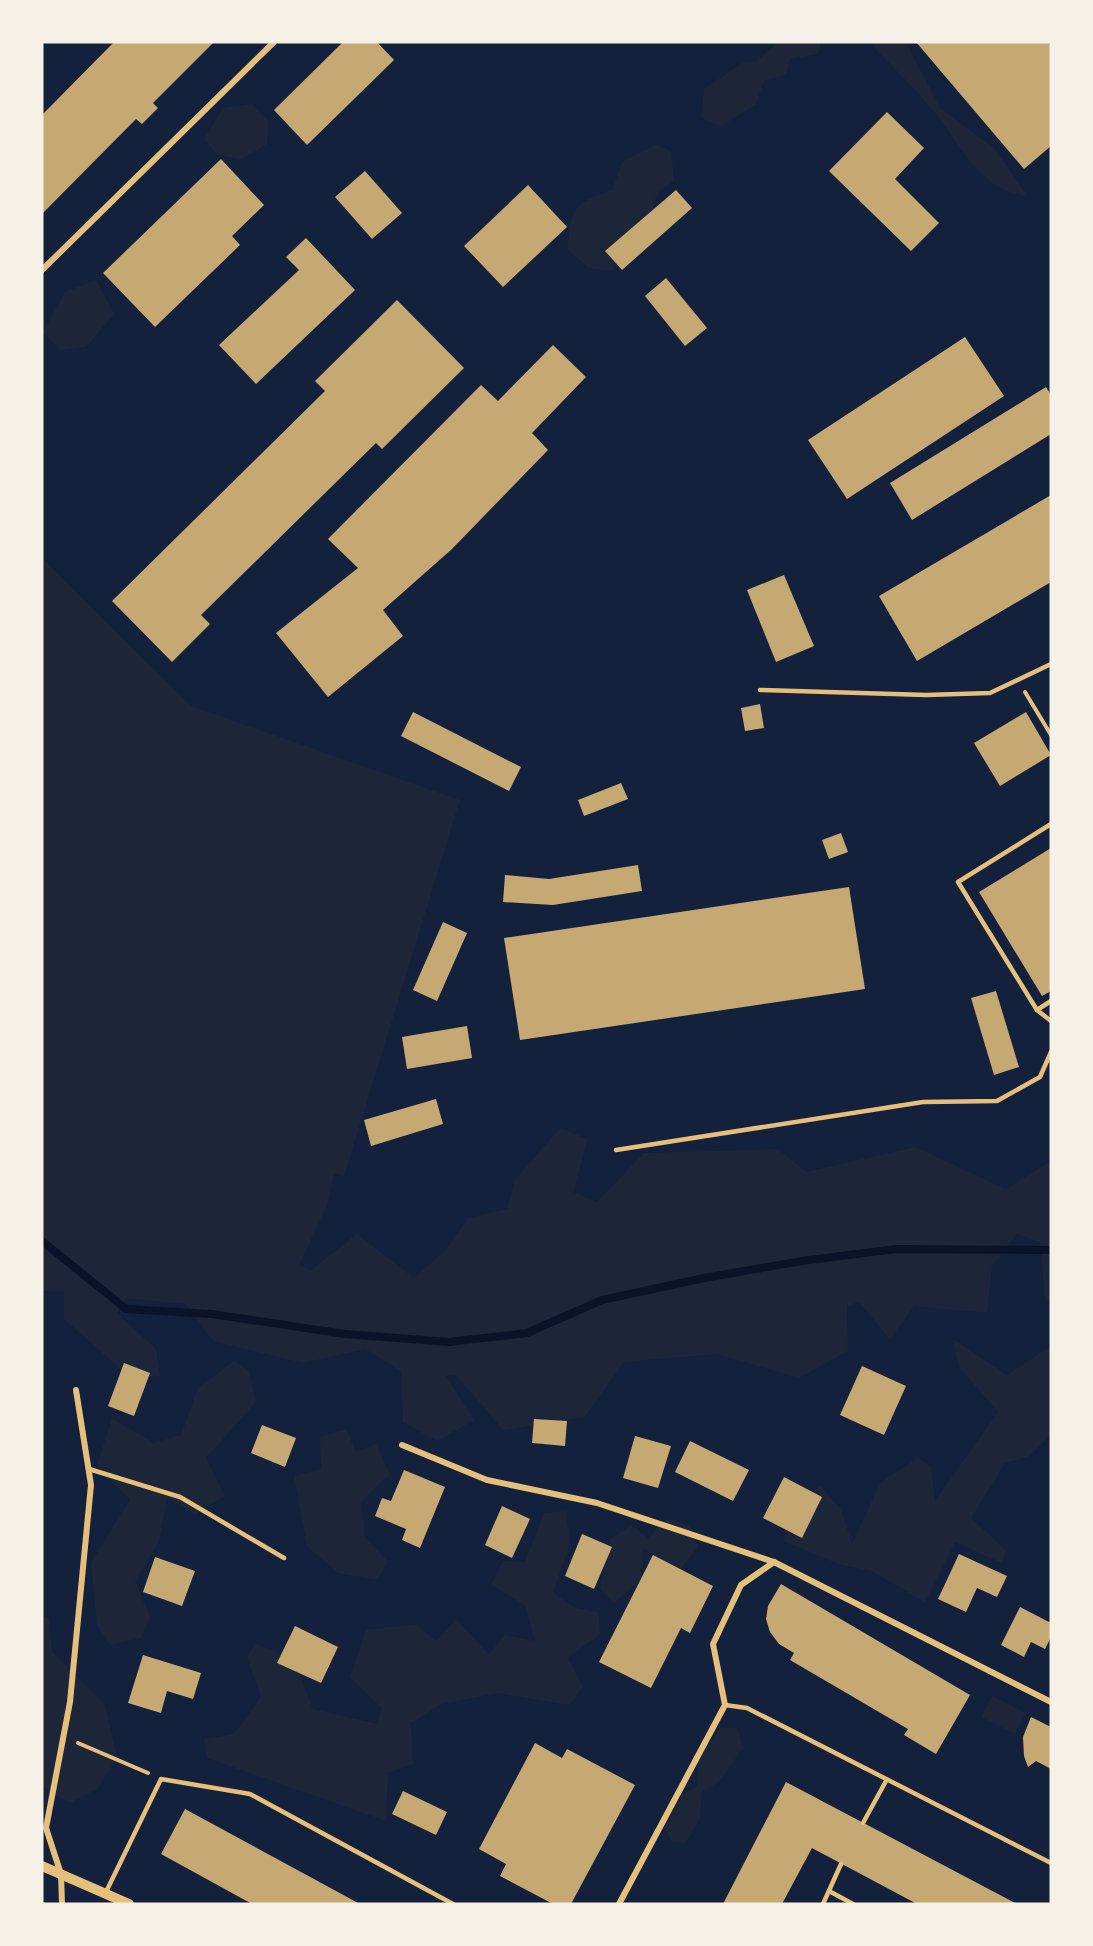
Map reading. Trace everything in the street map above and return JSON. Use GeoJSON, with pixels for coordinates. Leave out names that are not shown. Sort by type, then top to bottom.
{"type":"FeatureCollection","features":[{"type":"Feature","properties":{"kind":"street"},"geometry":{"type":"LineString","coordinates":[[42,270],[274,42]]}},
{"type":"Feature","properties":{"kind":"street"},"geometry":{"type":"LineString","coordinates":[[62,1904],[62,1874],[46,1828],[70,1702],[91,1485],[76,1390]]}},
{"type":"Feature","properties":{"kind":"street"},"geometry":{"type":"LineString","coordinates":[[402,1445],[488,1480],[597,1503],[774,1562],[1051,1702]]}},
{"type":"Feature","properties":{"kind":"street"},"geometry":{"type":"LineString","coordinates":[[619,1904],[725,1705],[713,1644],[741,1586],[774,1562]]}},
{"type":"Feature","properties":{"kind":"street"},"geometry":{"type":"LineString","coordinates":[[42,1866],[129,1904]]}},
{"type":"Feature","properties":{"kind":"lane"},"geometry":{"type":"LineString","coordinates":[[760,690],[926,695],[990,693],[1051,664]]}},
{"type":"Feature","properties":{"kind":"lane"},"geometry":{"type":"LineString","coordinates":[[1051,824],[958,882],[1037,1010],[1051,1022]]}},
{"type":"Feature","properties":{"kind":"lane"},"geometry":{"type":"LineString","coordinates":[[1037,1010],[1051,1001]]}},
{"type":"Feature","properties":{"kind":"lane"},"geometry":{"type":"LineString","coordinates":[[616,1149],[923,1102],[997,1101],[1040,1077],[1051,1052]]}},
{"type":"Feature","properties":{"kind":"lane"},"geometry":{"type":"LineString","coordinates":[[89,1469],[180,1497],[284,1558]]}},
{"type":"Feature","properties":{"kind":"lane"},"geometry":{"type":"LineString","coordinates":[[725,1705],[747,1708],[886,1781],[1051,1863]]}},
{"type":"Feature","properties":{"kind":"lane"},"geometry":{"type":"LineString","coordinates":[[106,1892],[161,1779],[250,1794],[453,1904]]}},
{"type":"Feature","properties":{"kind":"lane"},"geometry":{"type":"LineString","coordinates":[[863,1823],[886,1781]]}},
{"type":"Feature","properties":{"kind":"lane"},"geometry":{"type":"LineString","coordinates":[[823,1904],[841,1864]]}},
{"type":"Feature","properties":{"kind":"lane"},"geometry":{"type":"LineString","coordinates":[[829,1891],[853,1904]]}},
{"type":"Feature","properties":{"kind":"path"},"geometry":{"type":"LineString","coordinates":[[1018,680],[1051,735]]}},
{"type":"Feature","properties":{"kind":"path"},"geometry":{"type":"LineString","coordinates":[[64,1736],[161,1779]]}},
{"type":"Feature","properties":{"kind":"shaded area"},"geometry":{"type":"Polygon","coordinates":[[[778,42],[821,42],[818,54],[790,59],[786,74],[764,81],[756,104],[721,126],[701,118],[704,89],[742,63],[757,61],[778,42]]]}},
{"type":"Feature","properties":{"kind":"shaded area"},"geometry":{"type":"Polygon","coordinates":[[[873,42],[906,42],[940,108],[995,149],[1027,196],[1009,192],[982,174],[931,108],[876,50],[873,42]]]}},
{"type":"Feature","properties":{"kind":"shaded area"},"geometry":{"type":"Polygon","coordinates":[[[252,104],[268,121],[267,144],[242,159],[217,155],[204,139],[223,108],[252,104]]]}},
{"type":"Feature","properties":{"kind":"shaded area"},"geometry":{"type":"Polygon","coordinates":[[[656,145],[671,151],[674,181],[657,193],[647,231],[630,238],[613,271],[589,268],[568,250],[570,224],[573,216],[582,204],[613,189],[622,162],[656,145]]]}},
{"type":"Feature","properties":{"kind":"shaded area"},"geometry":{"type":"Polygon","coordinates":[[[96,280],[114,314],[86,347],[61,350],[43,332],[65,292],[96,280]]]}},
{"type":"Feature","properties":{"kind":"shaded area"},"geometry":{"type":"Polygon","coordinates":[[[42,558],[191,706],[460,800],[344,1176],[334,1173],[328,1203],[299,1265],[311,1270],[357,1234],[414,1278],[445,1251],[468,1218],[507,1209],[515,1180],[560,1128],[588,1139],[573,1192],[597,1202],[644,1153],[778,1149],[807,1172],[915,1147],[1006,1189],[1051,1161],[1051,1302],[1045,1300],[1040,1242],[1017,1234],[992,1266],[987,1313],[914,1306],[890,1339],[859,1302],[847,1306],[848,1351],[799,1378],[717,1354],[624,1362],[585,1417],[503,1430],[456,1375],[446,1376],[474,1420],[437,1441],[403,1422],[401,1371],[365,1349],[303,1363],[213,1341],[186,1304],[126,1298],[117,1313],[156,1349],[160,1376],[131,1378],[64,1319],[64,1291],[42,1291],[42,558]]]}},
{"type":"Feature","properties":{"kind":"shaded area"},"geometry":{"type":"Polygon","coordinates":[[[953,1339],[1007,1375],[1051,1346],[1051,1435],[1028,1457],[1005,1463],[971,1518],[1006,1550],[1002,1563],[955,1542],[925,1602],[872,1571],[838,1564],[784,1541],[787,1509],[820,1486],[841,1509],[852,1544],[880,1483],[918,1458],[931,1466],[935,1501],[998,1412],[959,1367],[953,1339]]]}},
{"type":"Feature","properties":{"kind":"shaded area"},"geometry":{"type":"Polygon","coordinates":[[[234,1361],[249,1371],[256,1402],[206,1458],[225,1496],[195,1514],[167,1498],[159,1542],[135,1581],[150,1617],[141,1638],[110,1645],[97,1625],[91,1563],[130,1499],[97,1466],[112,1418],[153,1443],[181,1435],[198,1388],[234,1361]]]}},
{"type":"Feature","properties":{"kind":"shaded area"},"geometry":{"type":"Polygon","coordinates":[[[346,1429],[356,1452],[376,1444],[390,1474],[361,1502],[365,1537],[388,1562],[377,1580],[338,1573],[307,1546],[294,1476],[321,1469],[320,1437],[346,1429]]]}},
{"type":"Feature","properties":{"kind":"shaded area"},"geometry":{"type":"Polygon","coordinates":[[[566,1511],[570,1544],[553,1593],[574,1607],[599,1613],[600,1634],[568,1658],[583,1687],[569,1705],[498,1693],[442,1704],[411,1723],[413,1764],[388,1773],[386,1821],[207,1758],[204,1739],[234,1734],[261,1697],[247,1657],[255,1644],[280,1654],[288,1660],[304,1684],[313,1709],[377,1724],[382,1708],[350,1678],[366,1630],[416,1624],[436,1641],[456,1619],[489,1654],[505,1635],[535,1641],[525,1605],[491,1585],[503,1561],[525,1562],[544,1513],[566,1511]]]}},
{"type":"Feature","properties":{"kind":"shaded area"},"geometry":{"type":"Polygon","coordinates":[[[667,1519],[689,1525],[698,1547],[679,1571],[643,1548],[641,1580],[614,1603],[600,1589],[611,1538],[632,1525],[648,1538],[667,1519]]]}},
{"type":"Feature","properties":{"kind":"shaded area"},"geometry":{"type":"Polygon","coordinates":[[[42,1616],[49,1618],[52,1652],[105,1705],[117,1758],[97,1789],[70,1803],[42,1786],[42,1616]]]}},
{"type":"Feature","properties":{"kind":"shaded area"},"geometry":{"type":"Polygon","coordinates":[[[992,1696],[1026,1713],[1015,1734],[981,1717],[992,1696]]]}},
{"type":"Feature","properties":{"kind":"shaded area"},"geometry":{"type":"Polygon","coordinates":[[[720,1728],[737,1728],[743,1748],[719,1782],[702,1791],[700,1818],[686,1843],[672,1842],[664,1828],[682,1795],[697,1786],[699,1760],[720,1728]]]}},
{"type":"Feature","properties":{"kind":"building"},"geometry":{"type":"Polygon","coordinates":[[[114,42],[214,42],[153,103],[158,108],[142,124],[136,119],[42,214],[42,115],[114,42]]]}},
{"type":"Feature","properties":{"kind":"building"},"geometry":{"type":"Polygon","coordinates":[[[343,42],[377,42],[394,60],[307,145],[274,110],[343,42]]]}},
{"type":"Feature","properties":{"kind":"building"},"geometry":{"type":"Polygon","coordinates":[[[916,42],[1048,42],[1051,46],[1051,146],[1024,169],[916,42]]]}},
{"type":"Feature","properties":{"kind":"building"},"geometry":{"type":"Polygon","coordinates":[[[887,112],[924,148],[895,179],[939,223],[911,251],[829,171],[887,112]]]}},
{"type":"Feature","properties":{"kind":"building"},"geometry":{"type":"Polygon","coordinates":[[[221,159],[264,205],[232,236],[240,245],[155,327],[103,273],[221,159]]]}},
{"type":"Feature","properties":{"kind":"building"},"geometry":{"type":"Polygon","coordinates":[[[365,171],[402,213],[372,239],[335,197],[365,171]]]}},
{"type":"Feature","properties":{"kind":"building"},"geometry":{"type":"Polygon","coordinates":[[[528,185],[567,227],[503,287],[464,246],[528,185]]]}},
{"type":"Feature","properties":{"kind":"building"},"geometry":{"type":"Polygon","coordinates":[[[676,190],[692,208],[622,270],[605,251],[676,190]]]}},
{"type":"Feature","properties":{"kind":"building"},"geometry":{"type":"Polygon","coordinates":[[[306,238],[355,290],[256,384],[219,345],[299,270],[286,257],[306,238]]]}},
{"type":"Feature","properties":{"kind":"building"},"geometry":{"type":"Polygon","coordinates":[[[666,278],[707,328],[685,346],[645,296],[666,278]]]}},
{"type":"Feature","properties":{"kind":"building"},"geometry":{"type":"Polygon","coordinates":[[[397,300],[464,368],[382,449],[376,443],[201,615],[210,624],[172,662],[112,601],[325,391],[315,381],[397,300]]]}},
{"type":"Feature","properties":{"kind":"building"},"geometry":{"type":"Polygon","coordinates":[[[965,337],[1004,396],[847,499],[808,440],[965,337]]]}},
{"type":"Feature","properties":{"kind":"building"},"geometry":{"type":"Polygon","coordinates":[[[553,345],[586,377],[532,433],[548,450],[452,549],[383,610],[403,636],[328,697],[276,633],[358,568],[328,539],[481,385],[498,401],[553,345]]]}},
{"type":"Feature","properties":{"kind":"building"},"geometry":{"type":"Polygon","coordinates":[[[1046,387],[1051,395],[1051,434],[912,520],[890,483],[1046,387]]]}},
{"type":"Feature","properties":{"kind":"building"},"geometry":{"type":"Polygon","coordinates":[[[1051,495],[1051,582],[917,661],[879,596],[1051,495]]]}},
{"type":"Feature","properties":{"kind":"building"},"geometry":{"type":"Polygon","coordinates":[[[784,575],[814,646],[776,662],[747,590],[784,575]]]}},
{"type":"Feature","properties":{"kind":"building"},"geometry":{"type":"Polygon","coordinates":[[[760,704],[764,728],[745,731],[741,708],[760,704]]]}},
{"type":"Feature","properties":{"kind":"building"},"geometry":{"type":"Polygon","coordinates":[[[413,712],[521,767],[509,791],[401,736],[413,712]]]}},
{"type":"Feature","properties":{"kind":"building"},"geometry":{"type":"Polygon","coordinates":[[[1026,712],[1051,755],[1000,786],[974,743],[1026,712]]]}},
{"type":"Feature","properties":{"kind":"building"},"geometry":{"type":"Polygon","coordinates":[[[621,783],[628,799],[584,816],[578,800],[621,783]]]}},
{"type":"Feature","properties":{"kind":"building"},"geometry":{"type":"Polygon","coordinates":[[[841,833],[848,852],[829,859],[822,840],[841,833]]]}},
{"type":"Feature","properties":{"kind":"building"},"geometry":{"type":"Polygon","coordinates":[[[1051,848],[1051,991],[1042,996],[979,892],[1051,848]]]}},
{"type":"Feature","properties":{"kind":"building"},"geometry":{"type":"Polygon","coordinates":[[[638,865],[642,891],[553,905],[503,902],[505,875],[549,879],[638,865]]]}},
{"type":"Feature","properties":{"kind":"building"},"geometry":{"type":"Polygon","coordinates":[[[849,887],[865,989],[520,1040],[504,938],[849,887]]]}},
{"type":"Feature","properties":{"kind":"building"},"geometry":{"type":"Polygon","coordinates":[[[443,922],[467,933],[437,1001],[413,990],[443,922]]]}},
{"type":"Feature","properties":{"kind":"building"},"geometry":{"type":"Polygon","coordinates":[[[996,991],[1019,1067],[994,1075],[971,998],[996,991]]]}},
{"type":"Feature","properties":{"kind":"building"},"geometry":{"type":"Polygon","coordinates":[[[467,1026],[472,1058],[407,1069],[402,1037],[467,1026]]]}},
{"type":"Feature","properties":{"kind":"building"},"geometry":{"type":"Polygon","coordinates":[[[436,1099],[443,1124],[371,1146],[364,1120],[436,1099]]]}},
{"type":"Feature","properties":{"kind":"building"},"geometry":{"type":"Polygon","coordinates":[[[124,1363],[150,1373],[134,1416],[108,1406],[124,1363]]]}},
{"type":"Feature","properties":{"kind":"building"},"geometry":{"type":"Polygon","coordinates":[[[862,1366],[906,1386],[884,1435],[840,1415],[862,1366]]]}},
{"type":"Feature","properties":{"kind":"building"},"geometry":{"type":"Polygon","coordinates":[[[534,1419],[567,1421],[565,1446],[532,1443],[534,1419]]]}},
{"type":"Feature","properties":{"kind":"building"},"geometry":{"type":"Polygon","coordinates":[[[262,1425],[296,1438],[285,1467],[251,1453],[262,1425]]]}},
{"type":"Feature","properties":{"kind":"building"},"geometry":{"type":"Polygon","coordinates":[[[635,1436],[671,1446],[658,1488],[623,1478],[635,1436]]]}},
{"type":"Feature","properties":{"kind":"building"},"geometry":{"type":"Polygon","coordinates":[[[690,1441],[749,1470],[733,1501],[675,1472],[690,1441]]]}},
{"type":"Feature","properties":{"kind":"building"},"geometry":{"type":"Polygon","coordinates":[[[404,1470],[445,1487],[420,1548],[402,1540],[406,1529],[375,1516],[382,1498],[391,1501],[404,1470]]]}},
{"type":"Feature","properties":{"kind":"building"},"geometry":{"type":"Polygon","coordinates":[[[784,1477],[822,1497],[802,1538],[763,1518],[784,1477]]]}},
{"type":"Feature","properties":{"kind":"building"},"geometry":{"type":"Polygon","coordinates":[[[502,1506],[530,1519],[512,1558],[485,1545],[502,1506]]]}},
{"type":"Feature","properties":{"kind":"building"},"geometry":{"type":"Polygon","coordinates":[[[582,1534],[612,1547],[594,1589],[565,1576],[582,1534]]]}},
{"type":"Feature","properties":{"kind":"building"},"geometry":{"type":"Polygon","coordinates":[[[959,1554],[1007,1576],[997,1597],[977,1588],[966,1612],[938,1599],[959,1554]]]}},
{"type":"Feature","properties":{"kind":"building"},"geometry":{"type":"Polygon","coordinates":[[[653,1555],[713,1586],[690,1633],[681,1628],[651,1688],[599,1662],[653,1555]]]}},
{"type":"Feature","properties":{"kind":"building"},"geometry":{"type":"Polygon","coordinates":[[[155,1557],[195,1571],[182,1606],[143,1592],[155,1557]]]}},
{"type":"Feature","properties":{"kind":"building"},"geometry":{"type":"Polygon","coordinates":[[[781,1584],[970,1695],[936,1754],[904,1735],[908,1729],[790,1660],[794,1653],[779,1644],[770,1632],[766,1619],[768,1606],[781,1584]]]}},
{"type":"Feature","properties":{"kind":"building"},"geometry":{"type":"Polygon","coordinates":[[[1020,1607],[1051,1623],[1051,1637],[1045,1649],[1031,1642],[1024,1657],[1001,1645],[1020,1607]]]}},
{"type":"Feature","properties":{"kind":"building"},"geometry":{"type":"Polygon","coordinates":[[[295,1626],[338,1647],[321,1683],[277,1663],[295,1626]]]}},
{"type":"Feature","properties":{"kind":"building"},"geometry":{"type":"Polygon","coordinates":[[[143,1655],[201,1673],[193,1699],[167,1691],[161,1713],[128,1703],[143,1655]]]}},
{"type":"Feature","properties":{"kind":"building"},"geometry":{"type":"Polygon","coordinates":[[[1031,1717],[1051,1727],[1051,1769],[1036,1761],[1028,1767],[1024,1756],[1023,1737],[1031,1717]]]}},
{"type":"Feature","properties":{"kind":"building"},"geometry":{"type":"Polygon","coordinates":[[[535,1743],[562,1758],[567,1749],[635,1785],[571,1904],[553,1904],[500,1876],[506,1864],[479,1849],[535,1743]]]}},
{"type":"Feature","properties":{"kind":"building"},"geometry":{"type":"Polygon","coordinates":[[[786,1782],[1017,1904],[917,1904],[812,1848],[782,1904],[723,1904],[786,1782]]]}},
{"type":"Feature","properties":{"kind":"building"},"geometry":{"type":"Polygon","coordinates":[[[403,1791],[447,1812],[436,1835],[392,1814],[403,1791]]]}},
{"type":"Feature","properties":{"kind":"building"},"geometry":{"type":"Polygon","coordinates":[[[185,1809],[360,1904],[252,1904],[161,1854],[185,1809]]]}},
{"type":"Feature","properties":{"kind":"waterway"},"geometry":{"type":"LineString","coordinates":[[42,1241],[126,1309],[212,1314],[345,1334],[449,1342],[527,1333],[602,1300],[704,1278],[802,1261],[896,1249],[1051,1250]]}}]}
